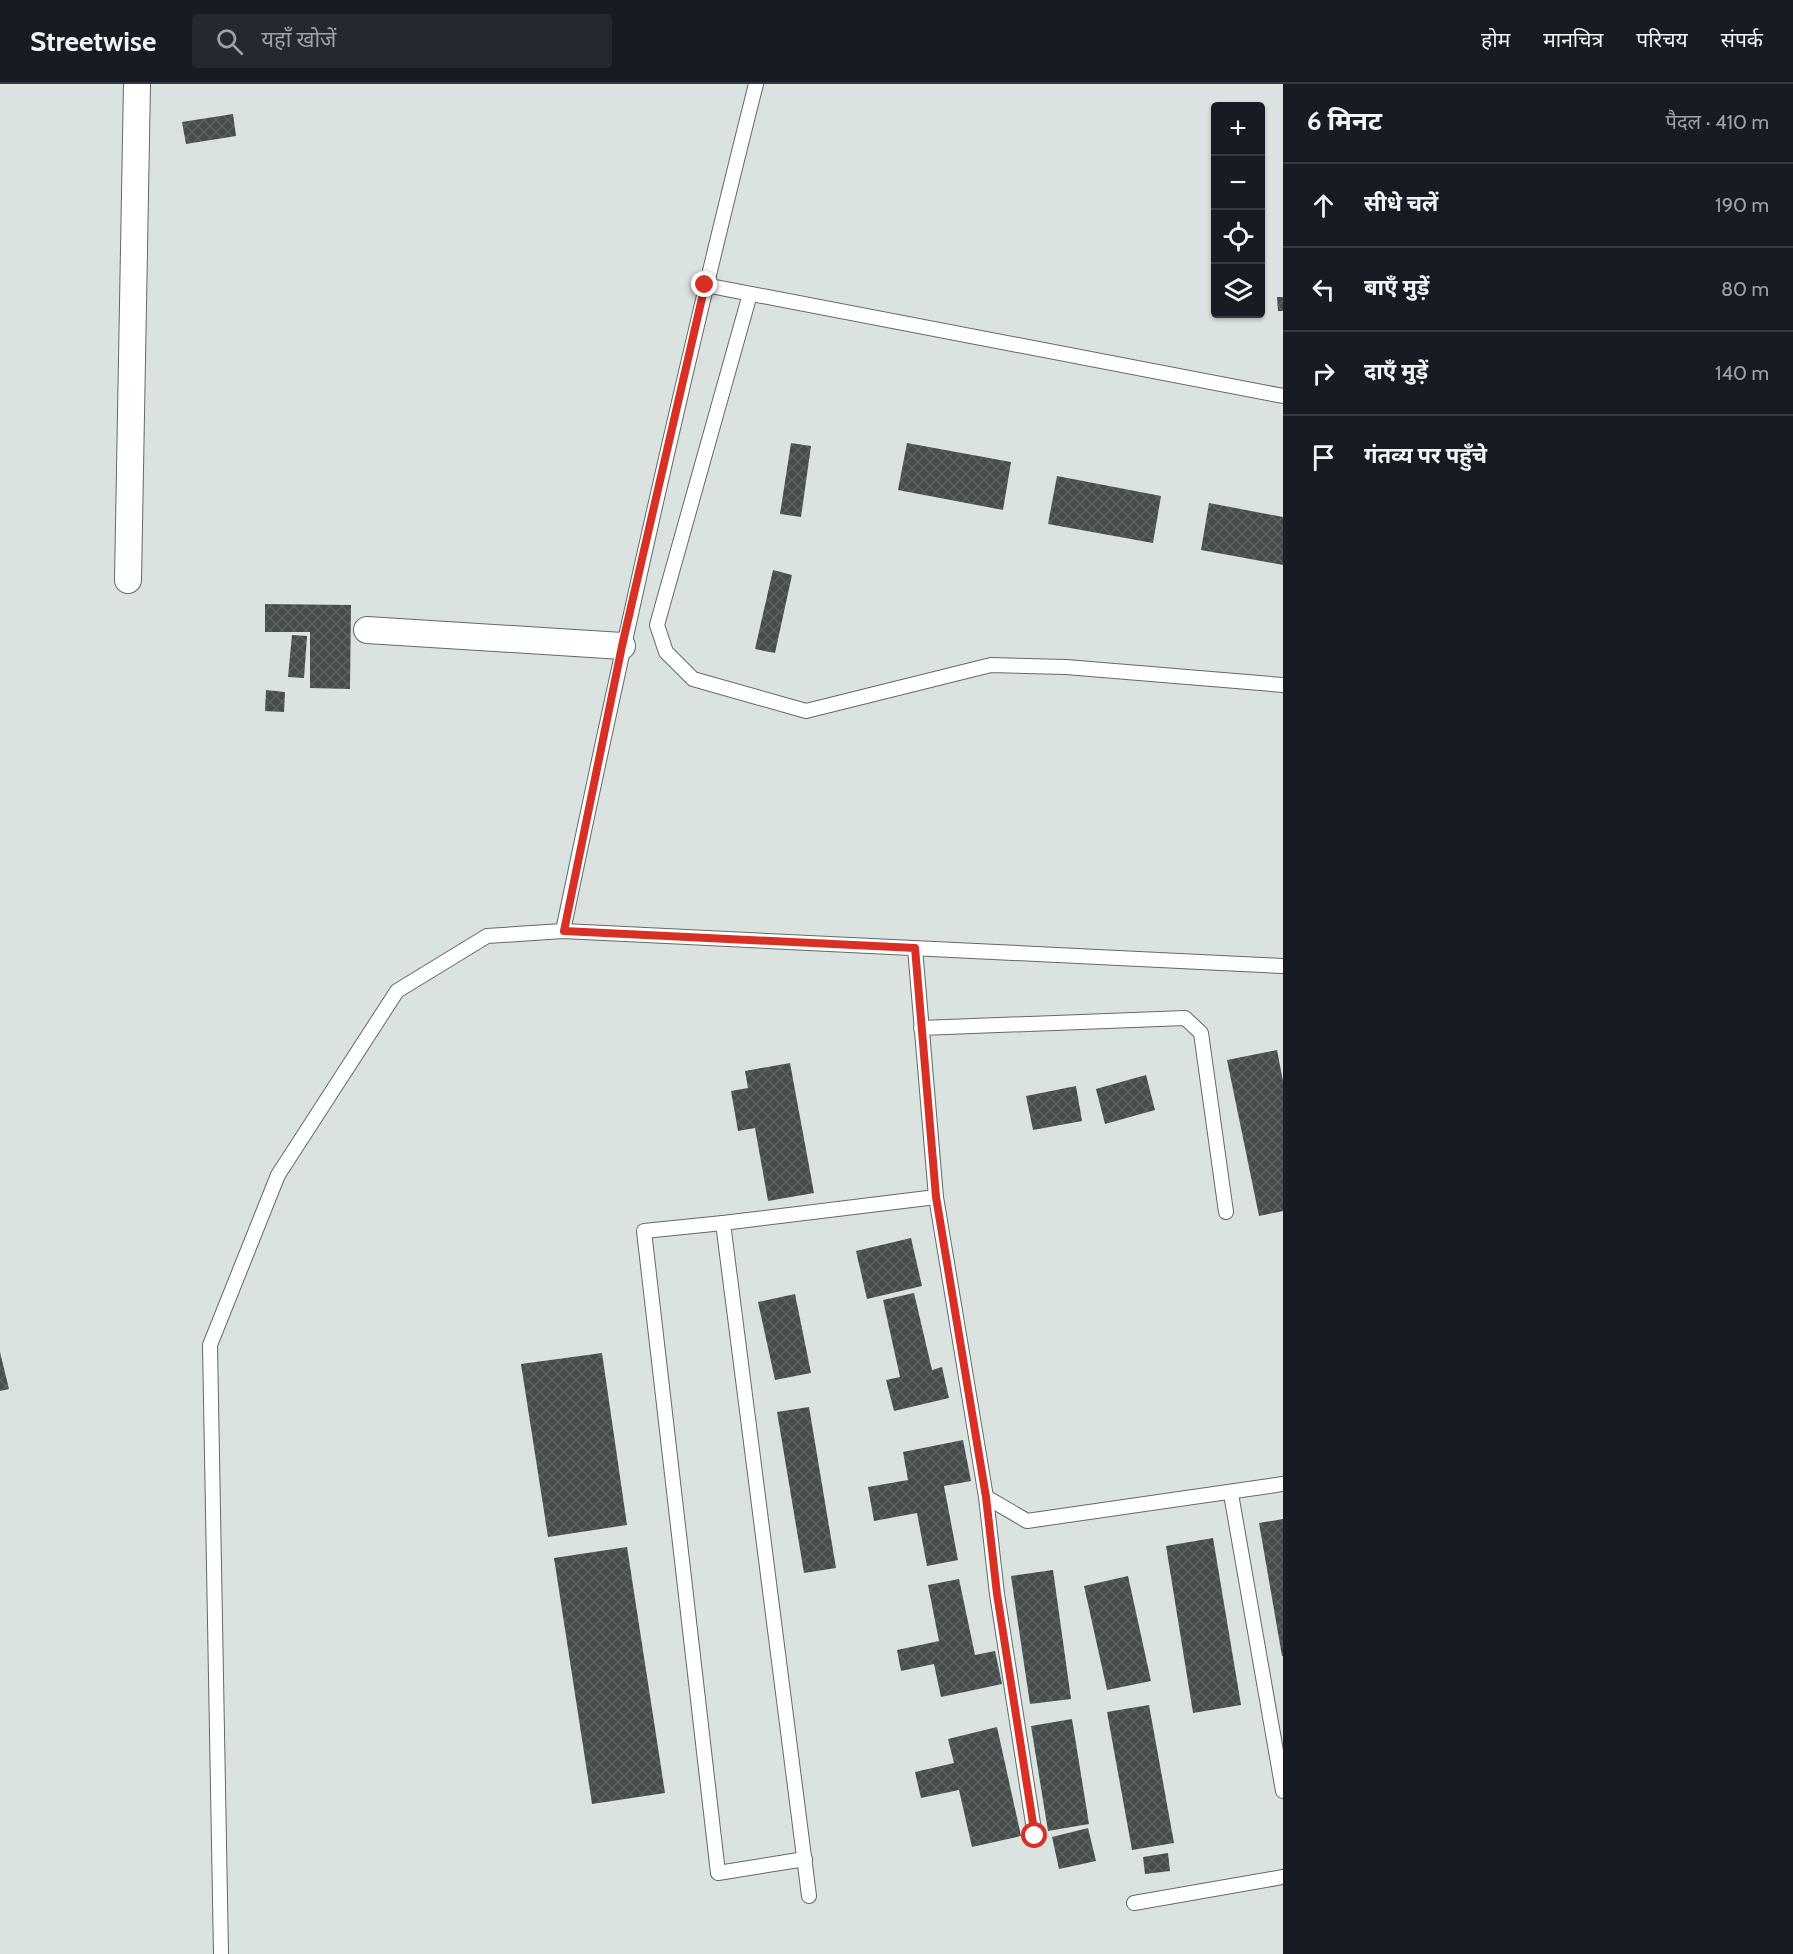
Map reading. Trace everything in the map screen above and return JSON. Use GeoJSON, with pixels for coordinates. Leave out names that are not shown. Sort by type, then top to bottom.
{"type":"FeatureCollection","features":[{"type":"Feature","properties":{"kind":"street"},"geometry":{"type":"LineString","coordinates":[[128,580],[136,84]]}},
{"type":"Feature","properties":{"kind":"street"},"geometry":{"type":"LineString","coordinates":[[367,630],[622,646]]}},
{"type":"Feature","properties":{"kind":"lane"},"geometry":{"type":"LineString","coordinates":[[564,931],[622,646],[705,285],[756,84]]}},
{"type":"Feature","properties":{"kind":"lane"},"geometry":{"type":"LineString","coordinates":[[705,285],[1283,396]]}},
{"type":"Feature","properties":{"kind":"lane"},"geometry":{"type":"LineString","coordinates":[[750,294],[657,625],[666,652],[693,679],[807,711],[991,665],[1066,667],[1283,685]]}},
{"type":"Feature","properties":{"kind":"lane"},"geometry":{"type":"LineString","coordinates":[[221,1954],[210,1345],[278,1175],[397,991],[487,936],[564,931],[1283,966]]}},
{"type":"Feature","properties":{"kind":"lane"},"geometry":{"type":"LineString","coordinates":[[915,948],[936,1197],[986,1497],[997,1594],[1035,1836]]}},
{"type":"Feature","properties":{"kind":"lane"},"geometry":{"type":"LineString","coordinates":[[921,1028],[1185,1018],[1201,1033],[1226,1212]]}},
{"type":"Feature","properties":{"kind":"lane"},"geometry":{"type":"LineString","coordinates":[[805,1859],[718,1872],[644,1230],[723,1223],[936,1197]]}},
{"type":"Feature","properties":{"kind":"lane"},"geometry":{"type":"LineString","coordinates":[[723,1223],[809,1896]]}},
{"type":"Feature","properties":{"kind":"lane"},"geometry":{"type":"LineString","coordinates":[[986,1497],[1027,1521],[1231,1494],[1283,1484]]}},
{"type":"Feature","properties":{"kind":"lane"},"geometry":{"type":"LineString","coordinates":[[1231,1494],[1283,1791]]}},
{"type":"Feature","properties":{"kind":"lane"},"geometry":{"type":"LineString","coordinates":[[1134,1903],[1283,1877]]}},
{"type":"Feature","properties":{"kind":"building"},"geometry":{"type":"Polygon","coordinates":[[[233,114],[236,136],[186,144],[182,122],[233,114]]]}},
{"type":"Feature","properties":{"kind":"building"},"geometry":{"type":"Polygon","coordinates":[[[1277,297],[1283,297],[1283,311],[1278,311],[1277,297]]]}},
{"type":"Feature","properties":{"kind":"building"},"geometry":{"type":"Polygon","coordinates":[[[791,443],[811,446],[801,517],[780,514],[791,443]]]}},
{"type":"Feature","properties":{"kind":"building"},"geometry":{"type":"Polygon","coordinates":[[[907,443],[1011,462],[1003,510],[898,490],[907,443]]]}},
{"type":"Feature","properties":{"kind":"building"},"geometry":{"type":"Polygon","coordinates":[[[1057,476],[1161,496],[1153,543],[1048,524],[1057,476]]]}},
{"type":"Feature","properties":{"kind":"building"},"geometry":{"type":"Polygon","coordinates":[[[1209,503],[1283,517],[1283,565],[1201,550],[1209,503]]]}},
{"type":"Feature","properties":{"kind":"building"},"geometry":{"type":"Polygon","coordinates":[[[773,570],[792,575],[775,653],[755,649],[773,570]]]}},
{"type":"Feature","properties":{"kind":"building"},"geometry":{"type":"Polygon","coordinates":[[[265,604],[351,605],[350,689],[310,688],[310,632],[265,632],[265,604]]]}},
{"type":"Feature","properties":{"kind":"building"},"geometry":{"type":"Polygon","coordinates":[[[292,635],[307,636],[304,678],[288,677],[292,635]]]}},
{"type":"Feature","properties":{"kind":"building"},"geometry":{"type":"Polygon","coordinates":[[[266,690],[285,692],[284,712],[265,711],[266,690]]]}},
{"type":"Feature","properties":{"kind":"building"},"geometry":{"type":"Polygon","coordinates":[[[1277,1050],[1283,1081],[1283,1211],[1259,1216],[1227,1060],[1277,1050]]]}},
{"type":"Feature","properties":{"kind":"building"},"geometry":{"type":"Polygon","coordinates":[[[790,1063],[814,1193],[768,1201],[755,1128],[738,1131],[731,1091],[748,1088],[745,1071],[790,1063]]]}},
{"type":"Feature","properties":{"kind":"building"},"geometry":{"type":"Polygon","coordinates":[[[1146,1075],[1155,1110],[1105,1124],[1096,1089],[1146,1075]]]}},
{"type":"Feature","properties":{"kind":"building"},"geometry":{"type":"Polygon","coordinates":[[[1076,1086],[1082,1121],[1033,1130],[1026,1096],[1076,1086]]]}},
{"type":"Feature","properties":{"kind":"building"},"geometry":{"type":"Polygon","coordinates":[[[911,1238],[922,1286],[867,1299],[856,1251],[911,1238]]]}},
{"type":"Feature","properties":{"kind":"building"},"geometry":{"type":"Polygon","coordinates":[[[914,1293],[932,1370],[942,1367],[949,1398],[894,1411],[886,1380],[900,1377],[883,1300],[914,1293]]]}},
{"type":"Feature","properties":{"kind":"building"},"geometry":{"type":"Polygon","coordinates":[[[795,1294],[811,1373],[775,1380],[758,1302],[795,1294]]]}},
{"type":"Feature","properties":{"kind":"building"},"geometry":{"type":"Polygon","coordinates":[[[0,1352],[9,1389],[0,1391],[0,1352]]]}},
{"type":"Feature","properties":{"kind":"building"},"geometry":{"type":"Polygon","coordinates":[[[602,1353],[627,1525],[548,1537],[521,1364],[602,1353]]]}},
{"type":"Feature","properties":{"kind":"building"},"geometry":{"type":"Polygon","coordinates":[[[809,1407],[836,1568],[804,1573],[777,1412],[809,1407]]]}},
{"type":"Feature","properties":{"kind":"building"},"geometry":{"type":"Polygon","coordinates":[[[963,1440],[971,1481],[944,1486],[958,1560],[927,1566],[917,1513],[874,1521],[868,1487],[908,1480],[903,1452],[963,1440]]]}},
{"type":"Feature","properties":{"kind":"building"},"geometry":{"type":"Polygon","coordinates":[[[1283,1519],[1283,1656],[1282,1656],[1259,1523],[1283,1519]]]}},
{"type":"Feature","properties":{"kind":"building"},"geometry":{"type":"Polygon","coordinates":[[[1213,1538],[1241,1705],[1193,1713],[1166,1546],[1213,1538]]]}},
{"type":"Feature","properties":{"kind":"building"},"geometry":{"type":"Polygon","coordinates":[[[627,1547],[665,1793],[592,1804],[554,1558],[627,1547]]]}},
{"type":"Feature","properties":{"kind":"building"},"geometry":{"type":"Polygon","coordinates":[[[1053,1570],[1071,1699],[1030,1704],[1011,1576],[1053,1570]]]}},
{"type":"Feature","properties":{"kind":"building"},"geometry":{"type":"Polygon","coordinates":[[[1128,1576],[1151,1681],[1107,1690],[1084,1586],[1128,1576]]]}},
{"type":"Feature","properties":{"kind":"building"},"geometry":{"type":"Polygon","coordinates":[[[959,1579],[975,1655],[995,1651],[1002,1684],[941,1697],[934,1664],[901,1671],[897,1650],[939,1641],[928,1585],[959,1579]]]}},
{"type":"Feature","properties":{"kind":"building"},"geometry":{"type":"Polygon","coordinates":[[[1149,1705],[1174,1843],[1132,1850],[1107,1712],[1149,1705]]]}},
{"type":"Feature","properties":{"kind":"building"},"geometry":{"type":"Polygon","coordinates":[[[1072,1719],[1089,1824],[1048,1831],[1031,1726],[1072,1719]]]}},
{"type":"Feature","properties":{"kind":"building"},"geometry":{"type":"Polygon","coordinates":[[[997,1727],[1021,1836],[972,1847],[959,1790],[921,1798],[915,1772],[954,1763],[948,1739],[997,1727]]]}},
{"type":"Feature","properties":{"kind":"building"},"geometry":{"type":"Polygon","coordinates":[[[1088,1828],[1096,1861],[1059,1869],[1052,1837],[1088,1828]]]}},
{"type":"Feature","properties":{"kind":"building"},"geometry":{"type":"Polygon","coordinates":[[[1168,1853],[1170,1871],[1145,1874],[1143,1857],[1168,1853]]]}},
{"type":"Feature","properties":{"kind":"route"},"geometry":{"type":"LineString","coordinates":[[705,285],[622,646],[564,931],[915,948],[936,1197],[986,1497],[997,1594],[1035,1836]]}}]}
